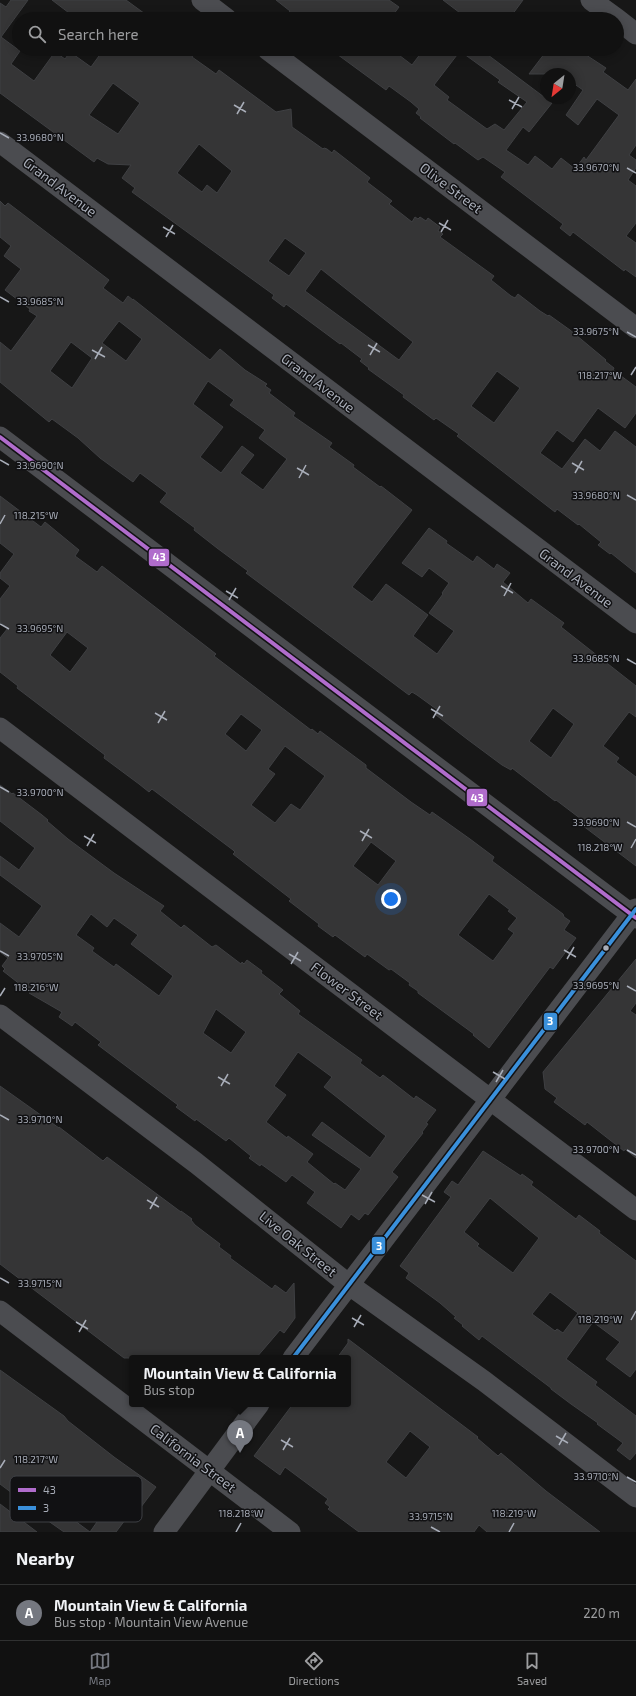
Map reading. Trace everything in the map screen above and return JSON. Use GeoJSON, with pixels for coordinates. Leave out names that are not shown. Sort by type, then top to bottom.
{"type":"FeatureCollection","features":[{"type":"Feature","properties":{"kind":"street"},"geometry":{"type":"LineString","coordinates":[[202,0],[218,12]]}},
{"type":"Feature","properties":{"kind":"street"},"geometry":{"type":"LineString","coordinates":[[592,0],[608,12]]}},
{"type":"Feature","properties":{"kind":"street"},"geometry":{"type":"LineString","coordinates":[[624,25],[636,34]]}},
{"type":"Feature","properties":{"kind":"street","name":"Olive Street"},"geometry":{"type":"LineString","coordinates":[[276,56],[636,328]]}},
{"type":"Feature","properties":{"kind":"street","name":"Grand Avenue"},"geometry":{"type":"LineString","coordinates":[[0,142],[636,624]]}},
{"type":"Feature","properties":{"kind":"street"},"geometry":{"type":"LineString","coordinates":[[0,437],[634,914],[348,1284],[295,1355]]}},
{"type":"Feature","properties":{"kind":"street","name":"Flower Street"},"geometry":{"type":"LineString","coordinates":[[0,728],[636,1210]]}},
{"type":"Feature","properties":{"kind":"street","name":"Live Oak Street"},"geometry":{"type":"LineString","coordinates":[[0,1015],[196,1163],[348,1284],[484,1381],[636,1497]]}},
{"type":"Feature","properties":{"kind":"street","name":"California Street"},"geometry":{"type":"LineString","coordinates":[[0,1311],[290,1532]]}},
{"type":"Feature","properties":{"kind":"street"},"geometry":{"type":"LineString","coordinates":[[164,1532],[257,1407]]}},
{"type":"Feature","properties":{"kind":"building"},"geometry":{"type":"Polygon","coordinates":[[[11,0],[28,0],[19,12],[12,12],[12,22],[1,37],[12,45],[12,56],[17,56],[11,64],[34,81],[52,56],[61,56],[65,59],[67,56],[76,56],[91,67],[99,56],[193,56],[216,74],[219,70],[276,112],[291,109],[292,127],[323,149],[327,149],[332,153],[334,150],[370,178],[367,182],[392,201],[389,204],[412,222],[415,217],[418,219],[420,217],[426,221],[428,218],[440,227],[438,231],[443,234],[440,237],[494,276],[491,280],[511,296],[515,298],[518,294],[540,311],[548,316],[549,315],[570,330],[606,360],[605,361],[614,368],[613,370],[636,387],[636,413],[625,428],[598,408],[573,442],[557,430],[540,453],[562,469],[585,439],[600,451],[615,431],[636,447],[636,573],[611,553],[610,554],[598,545],[601,542],[579,524],[578,525],[557,509],[555,512],[457,436],[459,434],[436,418],[434,420],[403,397],[404,395],[368,369],[369,368],[360,361],[362,359],[341,343],[340,344],[286,304],[284,307],[272,298],[274,295],[132,192],[135,188],[122,178],[131,165],[108,164],[97,158],[94,162],[0,93],[0,3],[6,7],[11,0]],[[113,83],[89,115],[118,134],[140,103],[113,83]],[[199,144],[177,173],[202,192],[207,185],[217,193],[232,171],[199,144]],[[285,238],[268,261],[289,276],[306,253],[285,238]],[[321,269],[305,291],[399,360],[413,342],[321,269]],[[497,371],[471,406],[494,423],[520,388],[497,371]]]}},
{"type":"Feature","properties":{"kind":"building"},"geometry":{"type":"Polygon","coordinates":[[[52,0],[126,0],[142,12],[68,12],[52,0]]]}},
{"type":"Feature","properties":{"kind":"building"},"geometry":{"type":"Polygon","coordinates":[[[276,0],[389,0],[399,7],[395,12],[289,12],[290,11],[276,0]]]}},
{"type":"Feature","properties":{"kind":"building"},"geometry":{"type":"Polygon","coordinates":[[[443,0],[523,0],[514,12],[459,12],[443,0]]]}},
{"type":"Feature","properties":{"kind":"building"},"geometry":{"type":"Polygon","coordinates":[[[340,56],[400,56],[412,65],[419,56],[456,56],[434,85],[449,97],[447,100],[487,129],[495,124],[504,130],[527,102],[498,82],[500,80],[467,56],[489,56],[540,94],[540,104],[551,104],[529,132],[523,127],[506,150],[528,165],[535,156],[552,169],[561,158],[575,169],[584,157],[586,160],[619,115],[597,99],[578,125],[566,115],[573,104],[576,104],[576,100],[583,90],[576,85],[576,68],[540,68],[540,74],[529,74],[543,56],[588,56],[606,68],[603,72],[628,90],[636,79],[636,145],[629,155],[636,160],[636,168],[628,180],[636,186],[636,223],[626,236],[636,243],[636,277],[625,269],[624,271],[573,232],[570,236],[560,228],[563,224],[501,177],[505,172],[483,157],[478,160],[455,143],[454,144],[420,118],[421,117],[416,113],[419,109],[389,86],[386,90],[340,56]]]}},
{"type":"Feature","properties":{"kind":"building"},"geometry":{"type":"Polygon","coordinates":[[[0,201],[5,206],[8,203],[109,280],[103,288],[123,303],[128,296],[210,360],[220,349],[245,370],[267,384],[265,386],[271,390],[269,393],[295,413],[293,416],[332,443],[329,447],[354,465],[353,467],[412,510],[352,587],[372,602],[386,584],[428,615],[413,636],[437,654],[454,631],[429,613],[449,583],[429,568],[422,577],[402,563],[429,528],[447,541],[446,543],[473,562],[477,556],[494,569],[497,564],[510,573],[503,582],[528,603],[531,599],[564,623],[561,627],[636,686],[636,717],[629,712],[603,746],[619,758],[616,762],[636,777],[636,866],[578,822],[581,819],[556,800],[555,801],[512,768],[511,770],[502,765],[436,715],[439,711],[412,692],[409,695],[246,573],[248,571],[160,502],[167,493],[140,473],[133,482],[100,458],[78,438],[52,419],[49,422],[0,382],[0,342],[11,351],[37,316],[5,290],[21,269],[4,256],[11,246],[0,237],[0,201]],[[119,321],[102,343],[126,361],[142,339],[119,321]],[[71,342],[50,371],[72,388],[92,358],[71,342]],[[208,381],[193,404],[223,427],[200,457],[221,473],[242,446],[254,455],[240,473],[263,490],[287,459],[259,438],[265,430],[230,405],[234,400],[208,381]],[[553,708],[529,741],[551,758],[574,724],[553,708]]]}},
{"type":"Feature","properties":{"kind":"building"},"geometry":{"type":"Polygon","coordinates":[[[0,496],[41,527],[45,522],[79,550],[75,556],[97,572],[102,566],[216,654],[214,656],[311,730],[312,729],[318,734],[320,731],[366,765],[366,768],[411,802],[430,815],[432,812],[494,857],[492,861],[563,914],[564,917],[570,921],[564,930],[576,938],[553,969],[550,967],[489,1048],[473,1035],[474,1034],[418,993],[418,991],[409,985],[410,983],[391,969],[389,970],[367,954],[365,957],[335,935],[333,937],[318,926],[319,924],[289,901],[291,899],[233,854],[235,852],[233,850],[152,789],[149,792],[104,758],[105,755],[17,688],[18,686],[0,672],[0,638],[8,628],[0,622],[0,599],[10,586],[0,578],[0,573],[14,554],[0,543],[0,496]],[[67,632],[50,655],[70,672],[88,648],[67,632]],[[241,714],[225,734],[246,751],[262,730],[241,714]],[[285,746],[268,769],[275,774],[251,805],[275,823],[291,804],[300,810],[325,776],[285,746]],[[371,842],[353,866],[378,885],[396,861],[371,842]],[[489,894],[458,935],[493,961],[514,933],[508,929],[517,918],[508,911],[510,910],[489,894]]]}},
{"type":"Feature","properties":{"kind":"building"},"geometry":{"type":"Polygon","coordinates":[[[0,785],[42,815],[68,839],[114,873],[164,906],[160,911],[181,928],[184,925],[212,947],[216,945],[241,964],[242,962],[244,964],[247,960],[262,971],[261,973],[283,990],[279,994],[300,1011],[298,1014],[362,1060],[360,1063],[380,1078],[383,1075],[414,1099],[416,1096],[436,1110],[426,1123],[428,1124],[422,1132],[423,1133],[392,1172],[398,1177],[368,1215],[365,1213],[359,1220],[351,1214],[341,1228],[307,1203],[315,1192],[292,1175],[286,1182],[261,1164],[260,1166],[249,1158],[251,1156],[229,1138],[226,1141],[196,1119],[195,1121],[176,1107],[178,1105],[98,1045],[101,1042],[75,1022],[72,1026],[59,1017],[62,1012],[29,993],[30,992],[3,971],[5,969],[2,966],[8,958],[0,952],[0,923],[19,937],[42,906],[0,875],[0,856],[19,870],[35,848],[0,821],[0,785]],[[91,914],[76,935],[94,948],[92,951],[114,967],[116,964],[159,996],[173,976],[131,944],[138,935],[114,918],[107,927],[91,914]],[[216,1009],[203,1033],[231,1053],[246,1032],[216,1009]],[[298,1052],[274,1086],[286,1095],[266,1122],[287,1138],[288,1136],[313,1154],[307,1162],[334,1184],[335,1183],[345,1190],[361,1169],[312,1135],[322,1122],[370,1158],[386,1136],[324,1087],[332,1077],[298,1052]]]}},
{"type":"Feature","properties":{"kind":"building"},"geometry":{"type":"Polygon","coordinates":[[[636,959],[636,1003],[630,1011],[636,1015],[636,1158],[625,1149],[624,1151],[587,1122],[585,1125],[554,1102],[557,1098],[545,1089],[543,1072],[636,959]]]}},
{"type":"Feature","properties":{"kind":"building"},"geometry":{"type":"Polygon","coordinates":[[[0,1086],[59,1127],[103,1161],[107,1157],[192,1219],[191,1220],[195,1225],[220,1244],[219,1247],[231,1256],[230,1258],[272,1289],[275,1285],[286,1293],[294,1283],[295,1318],[284,1333],[280,1330],[259,1355],[129,1355],[129,1358],[124,1358],[0,1264],[0,1086]]]}},
{"type":"Feature","properties":{"kind":"building"},"geometry":{"type":"Polygon","coordinates":[[[483,1151],[521,1176],[522,1174],[533,1182],[531,1185],[576,1219],[579,1215],[600,1231],[599,1233],[636,1261],[636,1369],[630,1377],[606,1359],[620,1342],[593,1322],[566,1359],[597,1382],[595,1385],[636,1416],[636,1453],[630,1460],[617,1450],[623,1443],[482,1336],[479,1340],[462,1326],[463,1325],[454,1318],[456,1317],[440,1303],[406,1278],[409,1273],[400,1266],[451,1197],[444,1192],[452,1181],[458,1185],[483,1151]],[[490,1198],[464,1232],[479,1244],[477,1246],[513,1273],[539,1238],[490,1198]],[[550,1292],[532,1314],[555,1331],[557,1329],[563,1333],[578,1313],[550,1292]]]}},
{"type":"Feature","properties":{"kind":"building"},"geometry":{"type":"Polygon","coordinates":[[[348,1339],[478,1437],[477,1438],[498,1456],[501,1453],[546,1491],[600,1532],[487,1532],[479,1525],[474,1532],[359,1532],[328,1509],[330,1507],[325,1503],[328,1499],[285,1467],[280,1475],[254,1456],[291,1407],[351,1407],[351,1355],[339,1355],[348,1343],[348,1339]],[[410,1431],[386,1462],[406,1478],[430,1447],[410,1431]]]}},
{"type":"Feature","properties":{"kind":"building"},"geometry":{"type":"Polygon","coordinates":[[[0,1370],[64,1416],[68,1421],[141,1476],[10,1476],[10,1492],[0,1484],[0,1370]]]}},
{"type":"Feature","properties":{"kind":"building"},"geometry":{"type":"Polygon","coordinates":[[[142,1477],[156,1487],[142,1506],[142,1477]]]}},
{"type":"Feature","properties":{"kind":"building"},"geometry":{"type":"Polygon","coordinates":[[[0,1504],[10,1512],[10,1522],[24,1522],[37,1532],[0,1532],[0,1504]]]}},
{"type":"Feature","properties":{"kind":"building"},"geometry":{"type":"Polygon","coordinates":[[[50,1522],[76,1522],[90,1532],[64,1532],[50,1522]]]}},
{"type":"Feature","properties":{"kind":"building"},"geometry":{"type":"Polygon","coordinates":[[[97,1522],[124,1522],[116,1532],[90,1532],[97,1522]]]}},
{"type":"Feature","properties":{"kind":"transit line","name":"43"},"geometry":{"type":"LineString","coordinates":[[0,437],[636,918]]}},
{"type":"Feature","properties":{"kind":"transit line","name":"3"},"geometry":{"type":"LineString","coordinates":[[295,1355],[636,909]]}},
{"type":"Feature","properties":{"kind":"place","name":"Mountain View & California"},"geometry":{"type":"Point","coordinates":[240,1453]}}]}
